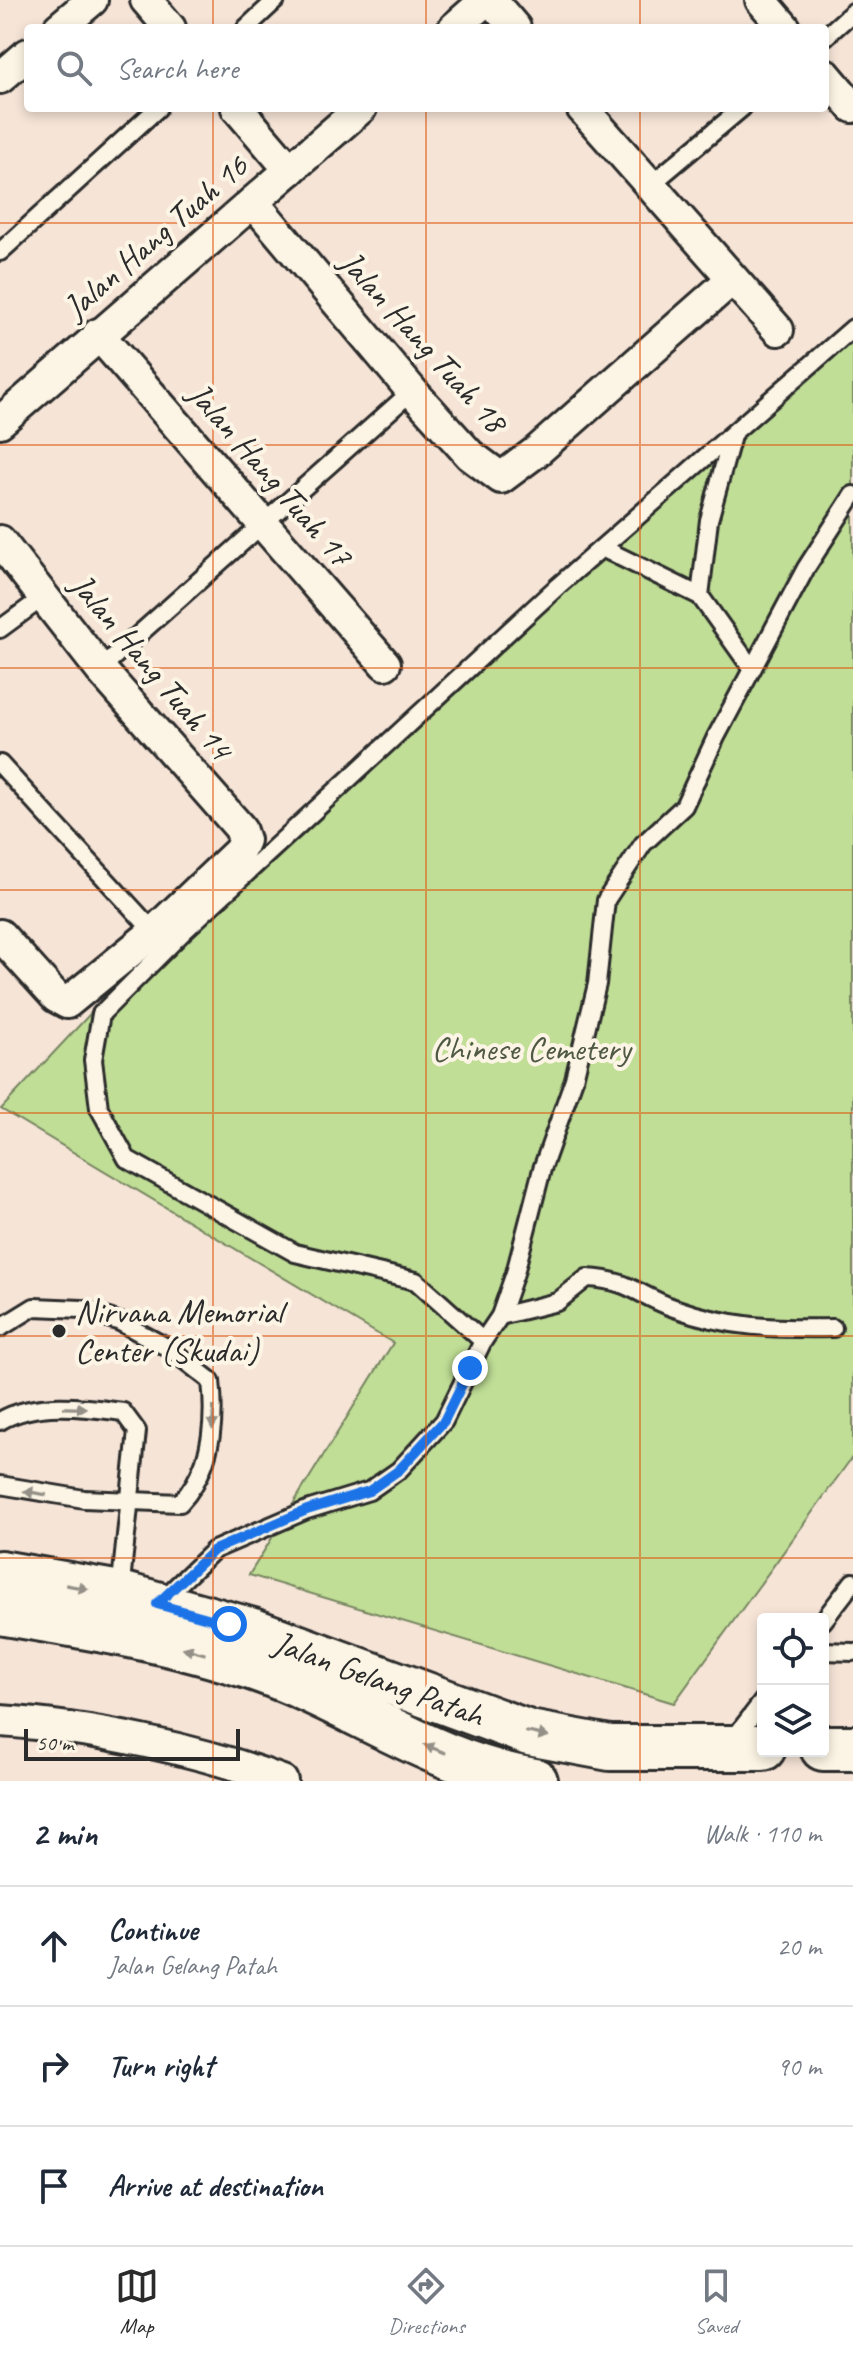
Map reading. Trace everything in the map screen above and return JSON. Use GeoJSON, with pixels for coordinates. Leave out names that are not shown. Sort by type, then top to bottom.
{"type":"FeatureCollection","features":[{"type":"Feature","properties":{"kind":"main road","name":"Jalan Gelang Patah"},"geometry":{"type":"LineString","coordinates":[[0,1573],[138,1599],[253,1631],[529,1733],[610,1748],[744,1748]]}},
{"type":"Feature","properties":{"kind":"main road","name":"Jalan Gelang Patah"},"geometry":{"type":"LineString","coordinates":[[0,1612],[123,1631],[256,1668],[404,1737],[507,1777],[535,1781]]}},
{"type":"Feature","properties":{"kind":"main road"},"geometry":{"type":"LineString","coordinates":[[829,1748],[853,1748]]}},
{"type":"Feature","properties":{"kind":"street"},"geometry":{"type":"LineString","coordinates":[[64,24],[92,0]]}},
{"type":"Feature","properties":{"kind":"street"},"geometry":{"type":"LineString","coordinates":[[146,0],[167,24]]}},
{"type":"Feature","properties":{"kind":"street"},"geometry":{"type":"LineString","coordinates":[[459,24],[488,0],[511,24]]}},
{"type":"Feature","properties":{"kind":"street"},"geometry":{"type":"LineString","coordinates":[[761,0],[782,24]]}},
{"type":"Feature","properties":{"kind":"street"},"geometry":{"type":"LineString","coordinates":[[0,78],[24,57]]}},
{"type":"Feature","properties":{"kind":"street"},"geometry":{"type":"LineString","coordinates":[[829,79],[853,107]]}},
{"type":"Feature","properties":{"kind":"street"},"geometry":{"type":"LineString","coordinates":[[240,112],[290,170]]}},
{"type":"Feature","properties":{"kind":"street","name":"Jalan Hang Tuah 16"},"geometry":{"type":"LineString","coordinates":[[0,422],[356,112]]}},
{"type":"Feature","properties":{"kind":"street"},"geometry":{"type":"LineString","coordinates":[[585,112],[648,187],[778,330]]}},
{"type":"Feature","properties":{"kind":"street","name":"Jalan Hang Tuah 18"},"geometry":{"type":"LineString","coordinates":[[253,202],[412,391],[470,455],[501,478],[536,452],[731,280]]}},
{"type":"Feature","properties":{"kind":"street","name":"Jalan Hang Tuah 17"},"geometry":{"type":"LineString","coordinates":[[98,334],[265,522],[385,664]]}},
{"type":"Feature","properties":{"kind":"street","name":"Jalan Hang Tuah 14"},"geometry":{"type":"LineString","coordinates":[[0,541],[100,669],[240,828],[244,840],[239,851],[154,932]]}},
{"type":"Feature","properties":{"kind":"street"},"geometry":{"type":"LineString","coordinates":[[0,935],[56,997],[67,1003],[154,932]]}},
{"type":"Feature","properties":{"kind":"street"},"geometry":{"type":"LineString","coordinates":[[0,1721],[52,1724],[242,1766],[282,1781]]}},
{"type":"Feature","properties":{"kind":"lane"},"geometry":{"type":"LineString","coordinates":[[250,24],[276,0]]}},
{"type":"Feature","properties":{"kind":"lane"},"geometry":{"type":"LineString","coordinates":[[829,33],[853,12]]}},
{"type":"Feature","properties":{"kind":"lane"},"geometry":{"type":"LineString","coordinates":[[0,252],[154,112]]}},
{"type":"Feature","properties":{"kind":"lane"},"geometry":{"type":"LineString","coordinates":[[648,187],[737,112]]}},
{"type":"Feature","properties":{"kind":"lane"},"geometry":{"type":"LineString","coordinates":[[483,1341],[416,1281],[295,1253],[127,1159],[99,1108],[93,1060],[101,1014],[184,931],[602,548],[853,328]]}},
{"type":"Feature","properties":{"kind":"lane"},"geometry":{"type":"LineString","coordinates":[[100,669],[412,391]]}},
{"type":"Feature","properties":{"kind":"lane"},"geometry":{"type":"LineString","coordinates":[[700,596],[709,520],[732,436]]}},
{"type":"Feature","properties":{"kind":"lane"},"geometry":{"type":"LineString","coordinates":[[0,1421],[13,1413],[75,1406],[123,1412],[137,1431],[128,1500],[138,1599],[214,1550],[307,1510],[369,1491],[399,1470],[444,1421],[483,1341],[500,1316],[515,1273],[542,1169],[574,1079],[597,984],[606,900],[643,844],[684,806],[806,568],[853,495]]}},
{"type":"Feature","properties":{"kind":"lane"},"geometry":{"type":"LineString","coordinates":[[602,548],[700,596],[752,669]]}},
{"type":"Feature","properties":{"kind":"lane"},"geometry":{"type":"LineString","coordinates":[[0,629],[45,596]]}},
{"type":"Feature","properties":{"kind":"lane"},"geometry":{"type":"LineString","coordinates":[[0,764],[154,932]]}},
{"type":"Feature","properties":{"kind":"lane"},"geometry":{"type":"LineString","coordinates":[[500,1316],[557,1302],[587,1278],[616,1279],[670,1307],[718,1322],[756,1329],[833,1328]]}},
{"type":"Feature","properties":{"kind":"lane"},"geometry":{"type":"LineString","coordinates":[[0,1328],[34,1307],[82,1309],[120,1322],[170,1349],[211,1381],[215,1417],[207,1458],[193,1489],[180,1503],[144,1504],[128,1500],[48,1495],[0,1485]]}},
{"type":"Feature","properties":{"kind":"lane"},"geometry":{"type":"LineString","coordinates":[[829,1613],[853,1582]]}},
{"type":"Feature","properties":{"kind":"lane"},"geometry":{"type":"LineString","coordinates":[[829,1651],[853,1652]]}},
{"type":"Feature","properties":{"kind":"lane"},"geometry":{"type":"LineString","coordinates":[[744,1748],[757,1716]]}},
{"type":"Feature","properties":{"kind":"green space","name":"Chinese Cemetery"},"geometry":{"type":"Polygon","coordinates":[[[853,320],[853,1456],[674,1703],[249,1575],[393,1343],[1,1109],[89,1015],[853,320]]]}},
{"type":"Feature","properties":{"kind":"place","name":"Nirvana Memorial Center (Skudai)"},"geometry":{"type":"Point","coordinates":[59,1331]}},
{"type":"Feature","properties":{"kind":"route"},"geometry":{"type":"LineString","coordinates":[[229,1624],[157,1604],[214,1550],[307,1510],[369,1491],[399,1470],[444,1421],[470,1368]]}}]}
